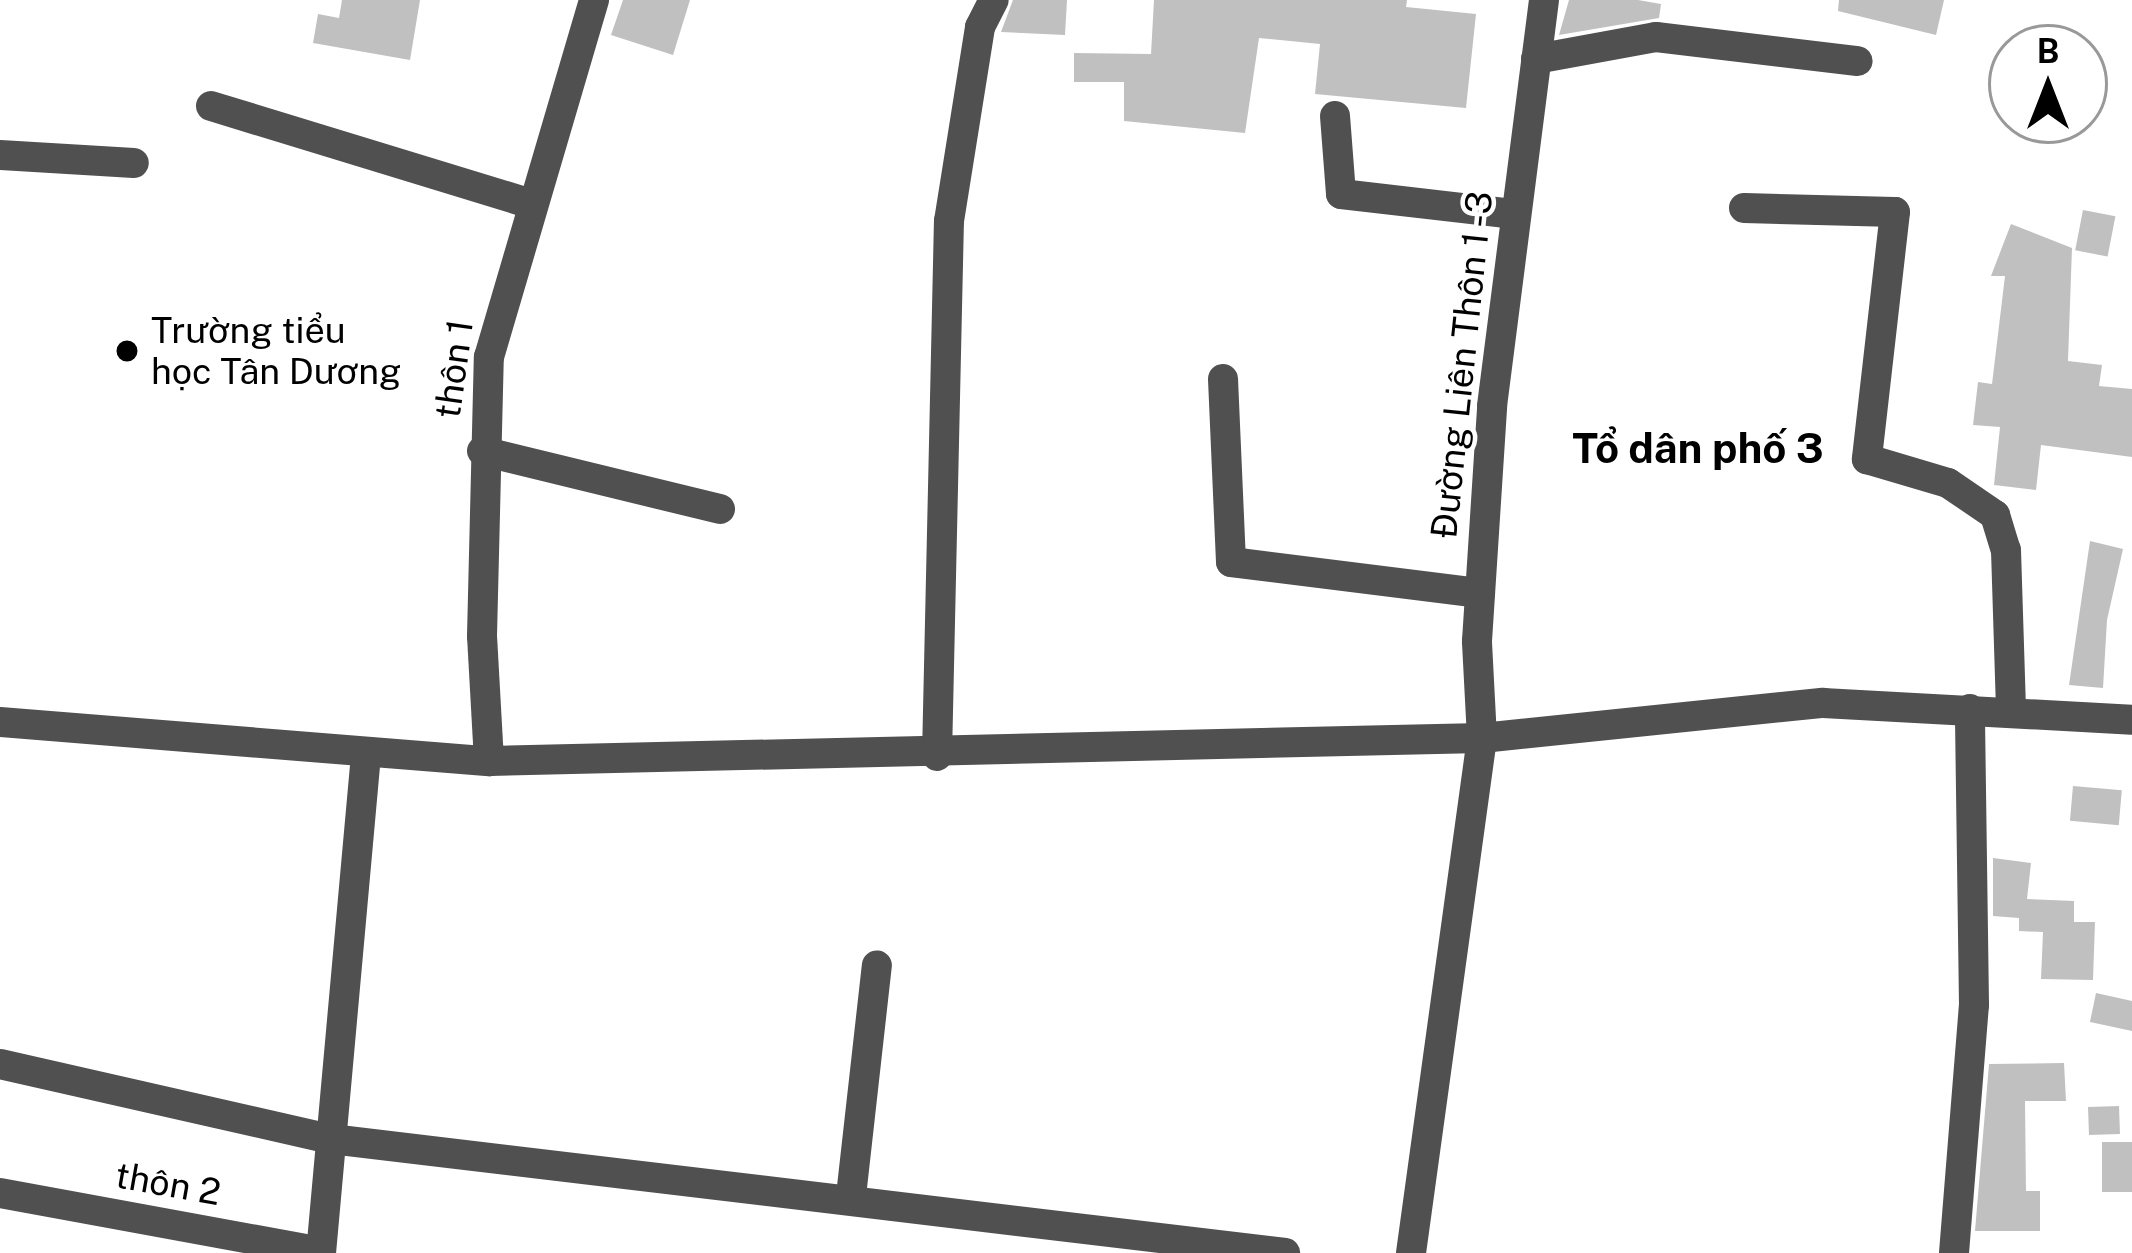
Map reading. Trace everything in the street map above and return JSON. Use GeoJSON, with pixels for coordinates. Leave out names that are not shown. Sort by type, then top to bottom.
{"type":"FeatureCollection","features":[{"type":"Feature","properties":{"kind":"street","name":"thôn 1"},"geometry":{"type":"LineString","coordinates":[[489,761],[482,451],[489,357],[529,203],[594,0]]}},
{"type":"Feature","properties":{"kind":"street"},"geometry":{"type":"LineString","coordinates":[[937,756],[949,221],[980,27],[994,0]]}},
{"type":"Feature","properties":{"kind":"street","name":"Đường Liên Thôn 1 -3"},"geometry":{"type":"LineString","coordinates":[[1411,1253],[1482,738],[1480,593],[1513,214],[1544,0]]}},
{"type":"Feature","properties":{"kind":"street"},"geometry":{"type":"LineString","coordinates":[[1536,59],[1656,37],[1858,61]]}},
{"type":"Feature","properties":{"kind":"street"},"geometry":{"type":"LineString","coordinates":[[212,106],[529,203]]}},
{"type":"Feature","properties":{"kind":"street"},"geometry":{"type":"LineString","coordinates":[[1335,116],[1342,194],[1513,214]]}},
{"type":"Feature","properties":{"kind":"street"},"geometry":{"type":"LineString","coordinates":[[0,155],[134,163]]}},
{"type":"Feature","properties":{"kind":"street"},"geometry":{"type":"LineString","coordinates":[[1744,208],[1895,212],[1867,459],[1948,483],[1995,515],[2006,550],[2011,711]]}},
{"type":"Feature","properties":{"kind":"street"},"geometry":{"type":"LineString","coordinates":[[1223,379],[1231,562],[1480,593]]}},
{"type":"Feature","properties":{"kind":"street"},"geometry":{"type":"LineString","coordinates":[[482,451],[720,508]]}},
{"type":"Feature","properties":{"kind":"street"},"geometry":{"type":"LineString","coordinates":[[0,722],[366,755],[489,761],[937,756],[1482,738],[1823,703],[2132,720]]}},
{"type":"Feature","properties":{"kind":"street"},"geometry":{"type":"LineString","coordinates":[[1954,1253],[1974,1005],[1970,710]]}},
{"type":"Feature","properties":{"kind":"street"},"geometry":{"type":"LineString","coordinates":[[321,1253],[366,755]]}},
{"type":"Feature","properties":{"kind":"street"},"geometry":{"type":"LineString","coordinates":[[850,1196],[877,965]]}},
{"type":"Feature","properties":{"kind":"street"},"geometry":{"type":"LineString","coordinates":[[0,1064],[331,1139],[850,1196],[1285,1253]]}},
{"type":"Feature","properties":{"kind":"street","name":"thôn 2"},"geometry":{"type":"LineString","coordinates":[[0,1193],[321,1253]]}},
{"type":"Feature","properties":{"kind":"building"},"geometry":{"type":"Polygon","coordinates":[[[342,0],[420,0],[410,60],[313,43],[318,14],[339,18],[342,0]]]}},
{"type":"Feature","properties":{"kind":"building"},"geometry":{"type":"Polygon","coordinates":[[[623,0],[690,0],[673,55],[611,35],[623,0]]]}},
{"type":"Feature","properties":{"kind":"building"},"geometry":{"type":"Polygon","coordinates":[[[1013,0],[1067,0],[1065,35],[1001,32],[1013,0]]]}},
{"type":"Feature","properties":{"kind":"building"},"geometry":{"type":"Polygon","coordinates":[[[1154,0],[1407,0],[1406,7],[1476,14],[1466,108],[1315,94],[1320,44],[1259,38],[1245,133],[1124,121],[1124,82],[1074,82],[1074,53],[1151,54],[1154,0]]]}},
{"type":"Feature","properties":{"kind":"building"},"geometry":{"type":"Polygon","coordinates":[[[1569,0],[1661,4],[1659,18],[1559,35],[1569,0]]]}},
{"type":"Feature","properties":{"kind":"building"},"geometry":{"type":"Polygon","coordinates":[[[1839,0],[1944,0],[1936,35],[1838,11],[1839,0]]]}},
{"type":"Feature","properties":{"kind":"building"},"geometry":{"type":"Polygon","coordinates":[[[2083,210],[2115,216],[2108,257],[2075,250],[2083,210]]]}},
{"type":"Feature","properties":{"kind":"building"},"geometry":{"type":"Polygon","coordinates":[[[2011,224],[2072,248],[2068,361],[2102,365],[2099,386],[2132,389],[2132,457],[2041,445],[2036,490],[1994,485],[2000,427],[1973,425],[1978,382],[1992,384],[2005,276],[1991,276],[2011,224]]]}},
{"type":"Feature","properties":{"kind":"building"},"geometry":{"type":"Polygon","coordinates":[[[2090,541],[2123,549],[2107,620],[2103,688],[2069,685],[2090,541]]]}},
{"type":"Feature","properties":{"kind":"building"},"geometry":{"type":"Polygon","coordinates":[[[2073,786],[2122,790],[2119,825],[2070,821],[2073,786]]]}},
{"type":"Feature","properties":{"kind":"building"},"geometry":{"type":"Polygon","coordinates":[[[1993,858],[2031,863],[2027,899],[2074,901],[2074,922],[2095,922],[2093,980],[2041,979],[2043,932],[2019,931],[2019,918],[1993,916],[1993,858]]]}},
{"type":"Feature","properties":{"kind":"building"},"geometry":{"type":"Polygon","coordinates":[[[2096,993],[2132,1001],[2132,1031],[2090,1022],[2096,993]]]}},
{"type":"Feature","properties":{"kind":"building"},"geometry":{"type":"Polygon","coordinates":[[[2064,1063],[2066,1101],[2025,1101],[2026,1191],[2040,1191],[2040,1231],[1975,1231],[1989,1064],[2064,1063]]]}},
{"type":"Feature","properties":{"kind":"building"},"geometry":{"type":"Polygon","coordinates":[[[2119,1106],[2120,1134],[2089,1135],[2088,1107],[2119,1106]]]}},
{"type":"Feature","properties":{"kind":"building"},"geometry":{"type":"Polygon","coordinates":[[[2102,1142],[2132,1142],[2132,1192],[2102,1192],[2102,1142]]]}},
{"type":"Feature","properties":{"kind":"place","name":"Trường tiểu học Tân Dương"},"geometry":{"type":"Point","coordinates":[127,351]}},
{"type":"Feature","properties":{"kind":"district","name":"Tổ dân phố 3"},"geometry":{"type":"Point","coordinates":[1698,448]}}]}
